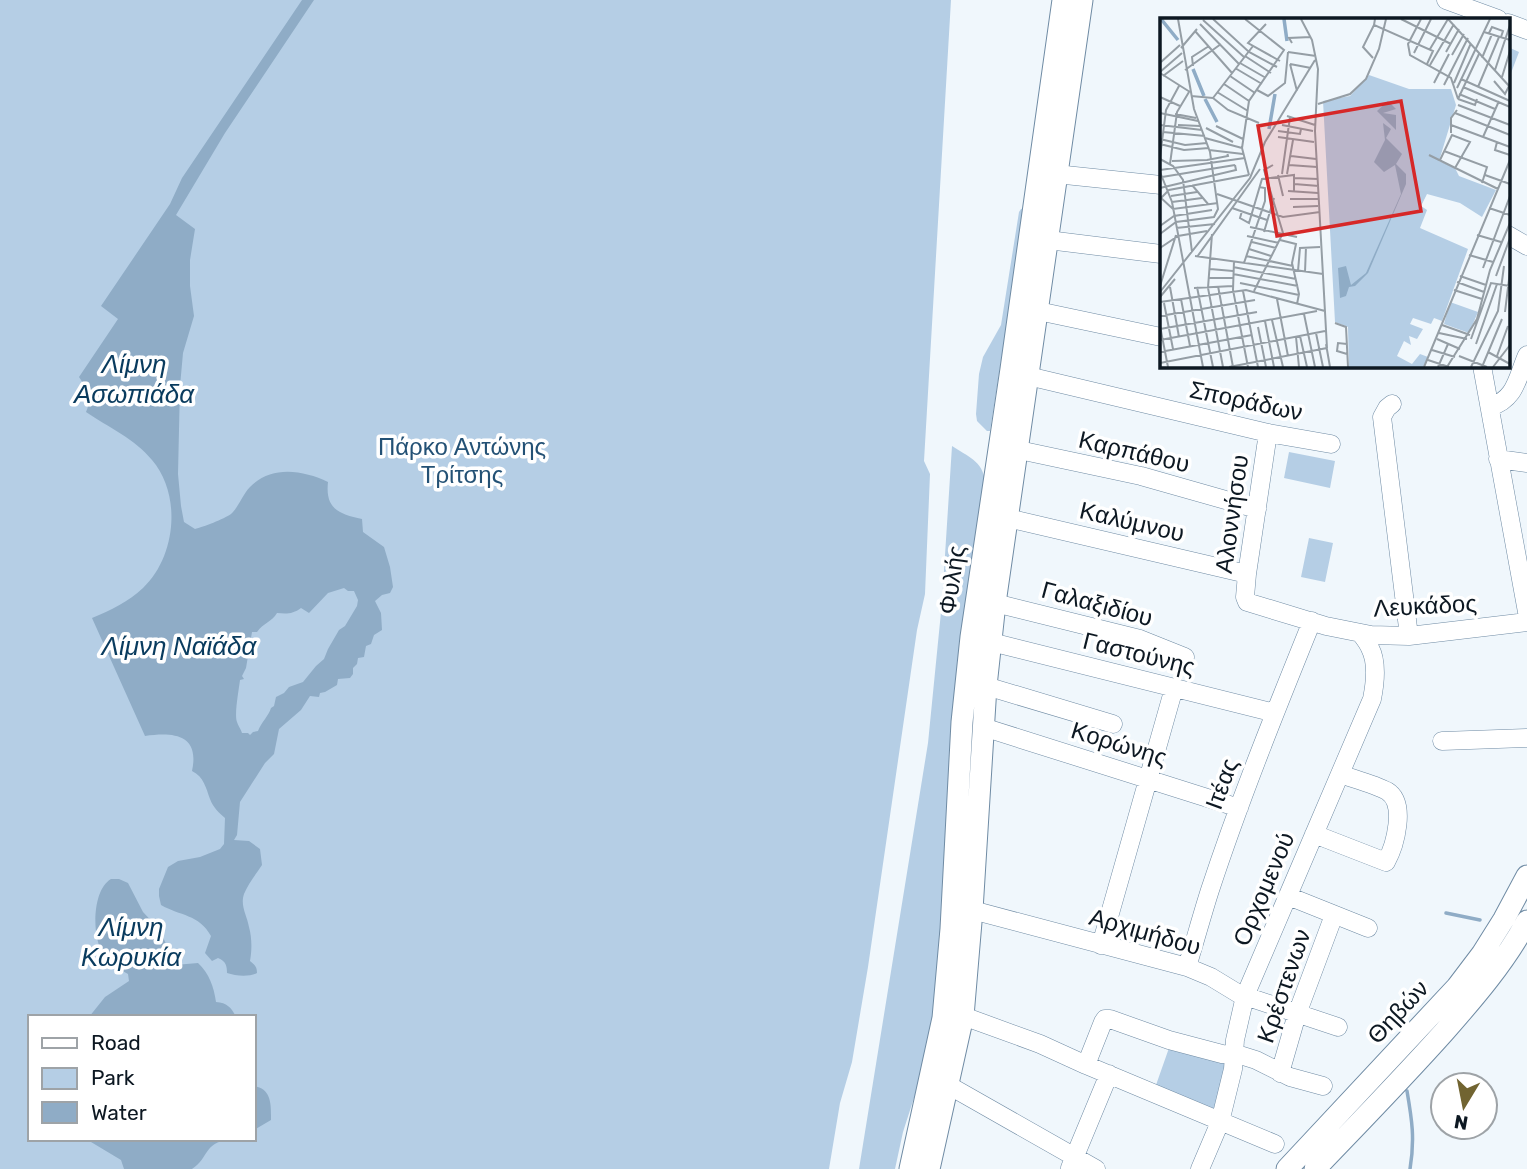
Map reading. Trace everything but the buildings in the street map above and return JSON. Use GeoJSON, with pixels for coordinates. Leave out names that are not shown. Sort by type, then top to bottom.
{"type":"FeatureCollection","features":[{"type":"Feature","properties":{"kind":"main road","name":"Φυλής"},"geometry":{"type":"LineString","coordinates":[[929,1169],[939,1083],[951,929],[962,722],[971,637],[1008,448],[1047,173],[1063,0]]}},
{"type":"Feature","properties":{"kind":"main road","name":"Φυλής"},"geometry":{"type":"LineString","coordinates":[[910,1169],[963,1016],[986,686],[1007,518],[1008,448],[1028,376],[1048,240],[1047,173],[1082,0]]}},
{"type":"Feature","properties":{"kind":"main road","name":"Θηβών"},"geometry":{"type":"LineString","coordinates":[[1287,1169],[1457,987],[1497,931],[1527,876]]}},
{"type":"Feature","properties":{"kind":"main road","name":"Θηβών"},"geometry":{"type":"LineString","coordinates":[[1315,1169],[1466,1008],[1506,955],[1527,920]]}},
{"type":"Feature","properties":{"kind":"street"},"geometry":{"type":"LineString","coordinates":[[1446,0],[1495,18]]}},
{"type":"Feature","properties":{"kind":"street"},"geometry":{"type":"LineString","coordinates":[[1510,24],[1527,30]]}},
{"type":"Feature","properties":{"kind":"street"},"geometry":{"type":"LineString","coordinates":[[1047,173],[1160,185]]}},
{"type":"Feature","properties":{"kind":"street"},"geometry":{"type":"LineString","coordinates":[[1510,236],[1527,246]]}},
{"type":"Feature","properties":{"kind":"street"},"geometry":{"type":"LineString","coordinates":[[1048,240],[1160,254]]}},
{"type":"Feature","properties":{"kind":"street"},"geometry":{"type":"LineString","coordinates":[[1038,311],[1160,337]]}},
{"type":"Feature","properties":{"kind":"street"},"geometry":{"type":"LineString","coordinates":[[1490,407],[1509,397],[1527,355]]}},
{"type":"Feature","properties":{"kind":"street"},"geometry":{"type":"LineString","coordinates":[[1482,368],[1527,612]]}},
{"type":"Feature","properties":{"kind":"street","name":"Σποράδων"},"geometry":{"type":"LineString","coordinates":[[1028,376],[1268,433],[1331,444]]}},
{"type":"Feature","properties":{"kind":"street"},"geometry":{"type":"LineString","coordinates":[[1392,404],[1382,417],[1403,636]]}},
{"type":"Feature","properties":{"kind":"street","name":"Αλοννήσου"},"geometry":{"type":"LineString","coordinates":[[1247,602],[1247,574],[1268,433]]}},
{"type":"Feature","properties":{"kind":"street","name":"Καρπάθου"},"geometry":{"type":"LineString","coordinates":[[1008,448],[1141,476],[1257,509]]}},
{"type":"Feature","properties":{"kind":"street"},"geometry":{"type":"LineString","coordinates":[[1498,459],[1527,463]]}},
{"type":"Feature","properties":{"kind":"street","name":"Καλύμνου"},"geometry":{"type":"LineString","coordinates":[[1007,518],[1247,574]]}},
{"type":"Feature","properties":{"kind":"street","name":"Λευκάδος"},"geometry":{"type":"LineString","coordinates":[[1247,602],[1366,634],[1403,636],[1527,622]]}},
{"type":"Feature","properties":{"kind":"street","name":"Γαλαξιδίου"},"geometry":{"type":"LineString","coordinates":[[995,603],[1140,639],[1185,657]]}},
{"type":"Feature","properties":{"kind":"street","name":"Ιτέας"},"geometry":{"type":"LineString","coordinates":[[1187,967],[1210,890],[1312,621]]}},
{"type":"Feature","properties":{"kind":"street","name":"Ορχομενού"},"geometry":{"type":"LineString","coordinates":[[1200,1169],[1220,1122],[1233,1069],[1236,1030],[1245,996],[1372,699],[1374,667],[1366,634]]}},
{"type":"Feature","properties":{"kind":"street","name":"Γαστούνης"},"geometry":{"type":"LineString","coordinates":[[991,642],[1275,713]]}},
{"type":"Feature","properties":{"kind":"street"},"geometry":{"type":"LineString","coordinates":[[986,686],[1113,724]]}},
{"type":"Feature","properties":{"kind":"street"},"geometry":{"type":"LineString","coordinates":[[1101,945],[1174,688]]}},
{"type":"Feature","properties":{"kind":"street","name":"Κορώνης"},"geometry":{"type":"LineString","coordinates":[[983,727],[1240,808]]}},
{"type":"Feature","properties":{"kind":"street"},"geometry":{"type":"LineString","coordinates":[[1442,741],[1527,738]]}},
{"type":"Feature","properties":{"kind":"street"},"geometry":{"type":"LineString","coordinates":[[1314,834],[1385,863],[1390,855],[1396,836],[1398,811],[1394,800],[1389,792],[1340,774]]}},
{"type":"Feature","properties":{"kind":"street"},"geometry":{"type":"LineString","coordinates":[[1288,896],[1368,928]]}},
{"type":"Feature","properties":{"kind":"street","name":"Αρχιμήδου"},"geometry":{"type":"LineString","coordinates":[[972,909],[1187,967],[1245,996],[1338,1027]]}},
{"type":"Feature","properties":{"kind":"street","name":"Κρέστενων"},"geometry":{"type":"LineString","coordinates":[[1280,1073],[1297,1014],[1334,915]]}},
{"type":"Feature","properties":{"kind":"street"},"geometry":{"type":"LineString","coordinates":[[963,1016],[1040,1044],[1275,1144]]}},
{"type":"Feature","properties":{"kind":"street"},"geometry":{"type":"LineString","coordinates":[[1086,1065],[1105,1019],[1110,1019],[1169,1040],[1256,1060],[1280,1073],[1323,1086]]}},
{"type":"Feature","properties":{"kind":"street"},"geometry":{"type":"LineString","coordinates":[[1072,1164],[1109,1074]]}},
{"type":"Feature","properties":{"kind":"street"},"geometry":{"type":"LineString","coordinates":[[939,1083],[1072,1164],[1096,1169]]}},
{"type":"Feature","properties":{"kind":"green space","name":"Πάρκο Αντώνης Τρίτσης"},"geometry":{"type":"Polygon","coordinates":[[[0,0],[951,0],[924,461],[930,474],[925,594],[917,630],[868,967],[852,1062],[840,1103],[829,1169],[0,1169],[0,0]]]}},
{"type":"Feature","properties":{"kind":"green space"},"geometry":{"type":"Polygon","coordinates":[[[1510,48],[1519,52],[1510,76],[1510,48]]]}},
{"type":"Feature","properties":{"kind":"green space"},"geometry":{"type":"Polygon","coordinates":[[[1025,208],[990,431],[987,431],[977,421],[976,414],[979,374],[983,357],[1001,325],[1019,212],[1025,208]]]}},
{"type":"Feature","properties":{"kind":"green space"},"geometry":{"type":"Polygon","coordinates":[[[952,446],[978,464],[985,481],[934,1015],[921,1076],[903,1132],[895,1169],[859,1169],[928,743],[942,602],[952,446]]]}},
{"type":"Feature","properties":{"kind":"green space"},"geometry":{"type":"Polygon","coordinates":[[[1289,452],[1335,461],[1330,488],[1284,478],[1289,452]]]}},
{"type":"Feature","properties":{"kind":"green space"},"geometry":{"type":"Polygon","coordinates":[[[1309,538],[1333,543],[1325,582],[1301,577],[1309,538]]]}},
{"type":"Feature","properties":{"kind":"green space"},"geometry":{"type":"Polygon","coordinates":[[[1169,1048],[1227,1063],[1218,1113],[1156,1085],[1169,1048]]]}},
{"type":"Feature","properties":{"kind":"water","name":"Λίμνη Ναϊάδα"},"geometry":{"type":"Polygon","coordinates":[[[302,0],[314,0],[225,133],[176,215],[195,229],[190,260],[194,316],[183,353],[180,386],[178,474],[184,522],[195,529],[228,516],[250,487],[268,475],[288,472],[308,475],[328,482],[329,498],[335,509],[362,519],[363,532],[384,547],[393,587],[390,593],[375,601],[381,613],[382,630],[374,635],[371,644],[366,646],[364,657],[358,658],[353,674],[350,678],[338,679],[337,685],[320,693],[319,697],[310,696],[301,710],[279,729],[274,754],[265,763],[240,802],[237,835],[234,840],[249,841],[260,849],[262,865],[243,898],[251,935],[250,961],[257,973],[246,976],[227,973],[223,961],[218,958],[212,961],[205,953],[211,936],[201,923],[161,905],[159,889],[168,867],[178,861],[200,857],[220,849],[224,844],[225,818],[213,805],[202,780],[192,771],[192,749],[188,743],[174,736],[145,736],[92,618],[131,597],[154,575],[163,560],[168,543],[171,508],[162,474],[152,460],[129,440],[86,412],[88,394],[79,377],[118,319],[101,306],[170,204],[182,178],[302,0]],[[344,588],[328,593],[309,613],[301,608],[290,613],[277,613],[257,632],[252,632],[236,708],[236,719],[242,733],[250,735],[258,731],[274,706],[276,697],[289,687],[303,682],[324,659],[339,630],[345,626],[357,606],[358,600],[354,591],[344,588]]]}},
{"type":"Feature","properties":{"kind":"water","name":"Λίμνη Κωρυκία"},"geometry":{"type":"Polygon","coordinates":[[[111,879],[128,883],[143,912],[160,930],[175,965],[198,963],[210,981],[216,1002],[228,1006],[235,1015],[91,1015],[105,997],[129,981],[128,974],[104,956],[99,944],[95,924],[97,902],[111,879]]]}},
{"type":"Feature","properties":{"kind":"water"},"geometry":{"type":"Polygon","coordinates":[[[256,1087],[267,1094],[271,1120],[256,1129],[256,1087]]]}},
{"type":"Feature","properties":{"kind":"water"},"geometry":{"type":"Polygon","coordinates":[[[89,1141],[221,1141],[210,1148],[192,1169],[124,1169],[121,1160],[89,1141]]]}},
{"type":"Feature","properties":{"kind":"waterway"},"geometry":{"type":"LineString","coordinates":[[1446,913],[1480,920]]}},
{"type":"Feature","properties":{"kind":"waterway"},"geometry":{"type":"LineString","coordinates":[[1407,1091],[1412,1130],[1410,1169]]}},
{"type":"Feature","properties":{"kind":"water label","name":"Λίμνη Ασωπιάδα"},"geometry":{"type":"Point","coordinates":[134,379]}}]}
